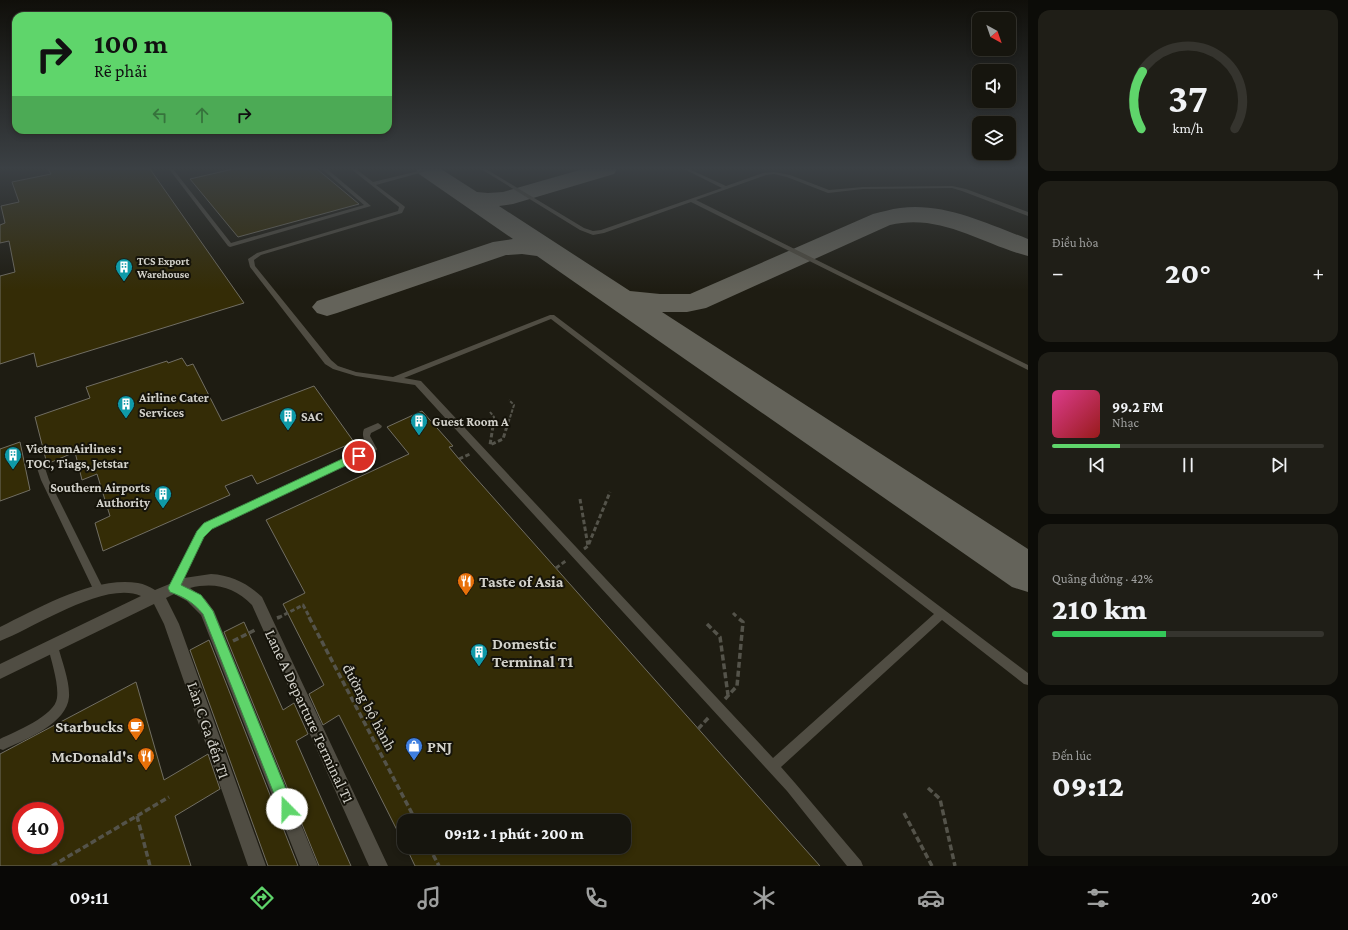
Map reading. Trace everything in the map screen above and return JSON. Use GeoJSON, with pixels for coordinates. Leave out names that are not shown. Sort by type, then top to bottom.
{"type":"FeatureCollection","features":[{"type":"Feature","properties":{"kind":"street","name":"Lane A Departure Terminal T1"},"geometry":{"type":"LineString","coordinates":[[0,672],[174,588],[203,580],[225,581],[241,586],[257,601],[379,866]]}},
{"type":"Feature","properties":{"kind":"street"},"geometry":{"type":"LineString","coordinates":[[0,634],[99,590],[118,587],[133,588],[156,597]]}},
{"type":"Feature","properties":{"kind":"street"},"geometry":{"type":"LineString","coordinates":[[174,588],[182,590],[196,598],[207,611],[309,866]]}},
{"type":"Feature","properties":{"kind":"street","name":"Làn C Ga đến T1"},"geometry":{"type":"LineString","coordinates":[[156,597],[166,611],[174,628],[257,866]]}},
{"type":"Feature","properties":{"kind":"lane"},"geometry":{"type":"LineString","coordinates":[[202,209],[230,245],[356,209]]}},
{"type":"Feature","properties":{"kind":"lane"},"geometry":{"type":"LineString","coordinates":[[401,209],[400,212],[265,252],[254,257],[250,264],[328,362],[335,368],[356,374],[395,378],[418,383],[772,767],[856,866]]}},
{"type":"Feature","properties":{"kind":"lane"},"geometry":{"type":"LineString","coordinates":[[551,209],[589,232],[600,232],[664,209]]}},
{"type":"Feature","properties":{"kind":"lane"},"geometry":{"type":"LineString","coordinates":[[710,209],[1028,368]]}},
{"type":"Feature","properties":{"kind":"lane"},"geometry":{"type":"LineString","coordinates":[[1016,209],[1028,214]]}},
{"type":"Feature","properties":{"kind":"lane"},"geometry":{"type":"LineString","coordinates":[[395,378],[552,316],[1028,680]]}},
{"type":"Feature","properties":{"kind":"lane"},"geometry":{"type":"LineString","coordinates":[[174,588],[203,530],[214,523],[372,449],[366,436],[367,431],[378,426]]}},
{"type":"Feature","properties":{"kind":"lane"},"geometry":{"type":"LineString","coordinates":[[40,465],[48,486],[99,590]]}},
{"type":"Feature","properties":{"kind":"lane"},"geometry":{"type":"LineString","coordinates":[[772,767],[942,614]]}},
{"type":"Feature","properties":{"kind":"lane"},"geometry":{"type":"LineString","coordinates":[[3,744],[40,725],[57,713],[64,699],[53,646]]}},
{"type":"Feature","properties":{"kind":"path"},"geometry":{"type":"LineString","coordinates":[[490,412],[494,417],[490,445],[503,439],[514,405],[509,400]]}},
{"type":"Feature","properties":{"kind":"path"},"geometry":{"type":"LineString","coordinates":[[582,551],[588,546],[610,492]]}},
{"type":"Feature","properties":{"kind":"path"},"geometry":{"type":"LineString","coordinates":[[580,499],[588,546]]}},
{"type":"Feature","properties":{"kind":"path"},"geometry":{"type":"LineString","coordinates":[[556,568],[569,559]]}},
{"type":"Feature","properties":{"kind":"path","name":"đường bộ hành"},"geometry":{"type":"LineString","coordinates":[[303,605],[412,814]]}},
{"type":"Feature","properties":{"kind":"path"},"geometry":{"type":"LineString","coordinates":[[723,701],[737,686],[743,622],[733,613]]}},
{"type":"Feature","properties":{"kind":"path"},"geometry":{"type":"LineString","coordinates":[[707,624],[720,637],[728,696]]}},
{"type":"Feature","properties":{"kind":"path"},"geometry":{"type":"LineString","coordinates":[[698,729],[713,712]]}},
{"type":"Feature","properties":{"kind":"path"},"geometry":{"type":"LineString","coordinates":[[928,788],[940,799],[955,866]]}},
{"type":"Feature","properties":{"kind":"path"},"geometry":{"type":"LineString","coordinates":[[52,866],[169,797]]}},
{"type":"Feature","properties":{"kind":"path"},"geometry":{"type":"LineString","coordinates":[[904,813],[932,866]]}},
{"type":"Feature","properties":{"kind":"path"},"geometry":{"type":"LineString","coordinates":[[137,816],[150,866]]}},
{"type":"Feature","properties":{"kind":"path"},"geometry":{"type":"LineString","coordinates":[[433,854],[439,866]]}},
{"type":"Feature","properties":{"kind":"building","name":"TCS Export Warehouse"},"geometry":{"type":"Polygon","coordinates":[[[2,209],[178,209],[244,303],[37,367],[34,353],[0,364],[0,276],[15,272],[9,241],[0,243],[0,225],[5,223],[2,209]]]}},
{"type":"Feature","properties":{"kind":"building"},"geometry":{"type":"Polygon","coordinates":[[[215,209],[339,209],[238,237],[215,209]]]}},
{"type":"Feature","properties":{"kind":"building"},"geometry":{"type":"Polygon","coordinates":[[[182,358],[187,366],[193,364],[222,421],[314,386],[354,442],[257,484],[252,475],[225,486],[230,495],[103,551],[95,523],[110,516],[97,474],[82,480],[75,452],[47,464],[35,417],[90,398],[86,387],[167,361],[168,363],[182,358]]]}},
{"type":"Feature","properties":{"kind":"building","name":"Domestic Terminal T1"},"geometry":{"type":"Polygon","coordinates":[[[422,411],[453,446],[449,447],[459,459],[820,866],[415,866],[409,854],[631,854],[631,814],[397,814],[397,830],[339,715],[323,725],[309,694],[324,685],[283,604],[305,593],[266,520],[409,454],[387,427],[422,411]]]}},
{"type":"Feature","properties":{"kind":"building","name":"VietnamAirlines : TOC, Tiags, Jetstar"},"geometry":{"type":"Polygon","coordinates":[[[20,442],[30,490],[0,501],[0,449],[20,442]]]}},
{"type":"Feature","properties":{"kind":"building"},"geometry":{"type":"Polygon","coordinates":[[[244,622],[283,710],[294,703],[308,734],[296,741],[351,866],[319,866],[224,632],[244,622]]]}},
{"type":"Feature","properties":{"kind":"building"},"geometry":{"type":"Polygon","coordinates":[[[209,640],[298,866],[268,866],[190,650],[209,640]]]}},
{"type":"Feature","properties":{"kind":"building"},"geometry":{"type":"Polygon","coordinates":[[[136,682],[164,780],[208,754],[220,789],[175,816],[191,866],[0,866],[0,754],[136,682]]]}},
{"type":"Feature","properties":{"kind":"taxiway"},"geometry":{"type":"LineString","coordinates":[[487,209],[546,249]]}},
{"type":"Feature","properties":{"kind":"taxiway"},"geometry":{"type":"LineString","coordinates":[[625,299],[660,303],[696,302],[882,219],[900,215],[919,214],[956,221],[1028,248]]}},
{"type":"Feature","properties":{"kind":"taxiway"},"geometry":{"type":"LineString","coordinates":[[327,307],[502,248],[522,246],[546,249]]}},
{"type":"Feature","properties":{"kind":"taxiway"},"geometry":{"type":"LineString","coordinates":[[546,249],[1028,573]]}},
{"type":"Feature","properties":{"kind":"place","name":"TCS Export Warehouse"},"geometry":{"type":"Point","coordinates":[124,282]}},
{"type":"Feature","properties":{"kind":"place","name":"Airline Cater Services"},"geometry":{"type":"Point","coordinates":[126,419]}},
{"type":"Feature","properties":{"kind":"place","name":"SAC"},"geometry":{"type":"Point","coordinates":[288,431]}},
{"type":"Feature","properties":{"kind":"place","name":"Guest Room A"},"geometry":{"type":"Point","coordinates":[419,436]}},
{"type":"Feature","properties":{"kind":"place","name":"VietnamAirlines : TOC, Tiags, Jetstar"},"geometry":{"type":"Point","coordinates":[13,470]}},
{"type":"Feature","properties":{"kind":"place","name":"Southern Airports Authority"},"geometry":{"type":"Point","coordinates":[163,509]}},
{"type":"Feature","properties":{"kind":"place","name":"Taste of Asia"},"geometry":{"type":"Point","coordinates":[466,596]}},
{"type":"Feature","properties":{"kind":"place","name":"Domestic Terminal T1"},"geometry":{"type":"Point","coordinates":[479,667]}},
{"type":"Feature","properties":{"kind":"place","name":"Starbucks"},"geometry":{"type":"Point","coordinates":[136,741]}},
{"type":"Feature","properties":{"kind":"place","name":"PNJ"},"geometry":{"type":"Point","coordinates":[414,761]}},
{"type":"Feature","properties":{"kind":"place","name":"McDonald's"},"geometry":{"type":"Point","coordinates":[146,771]}},
{"type":"Feature","properties":{"kind":"route"},"geometry":{"type":"LineString","coordinates":[[287,809],[211,618],[196,598],[182,590],[174,588],[200,534],[208,526],[359,456]]}}]}
